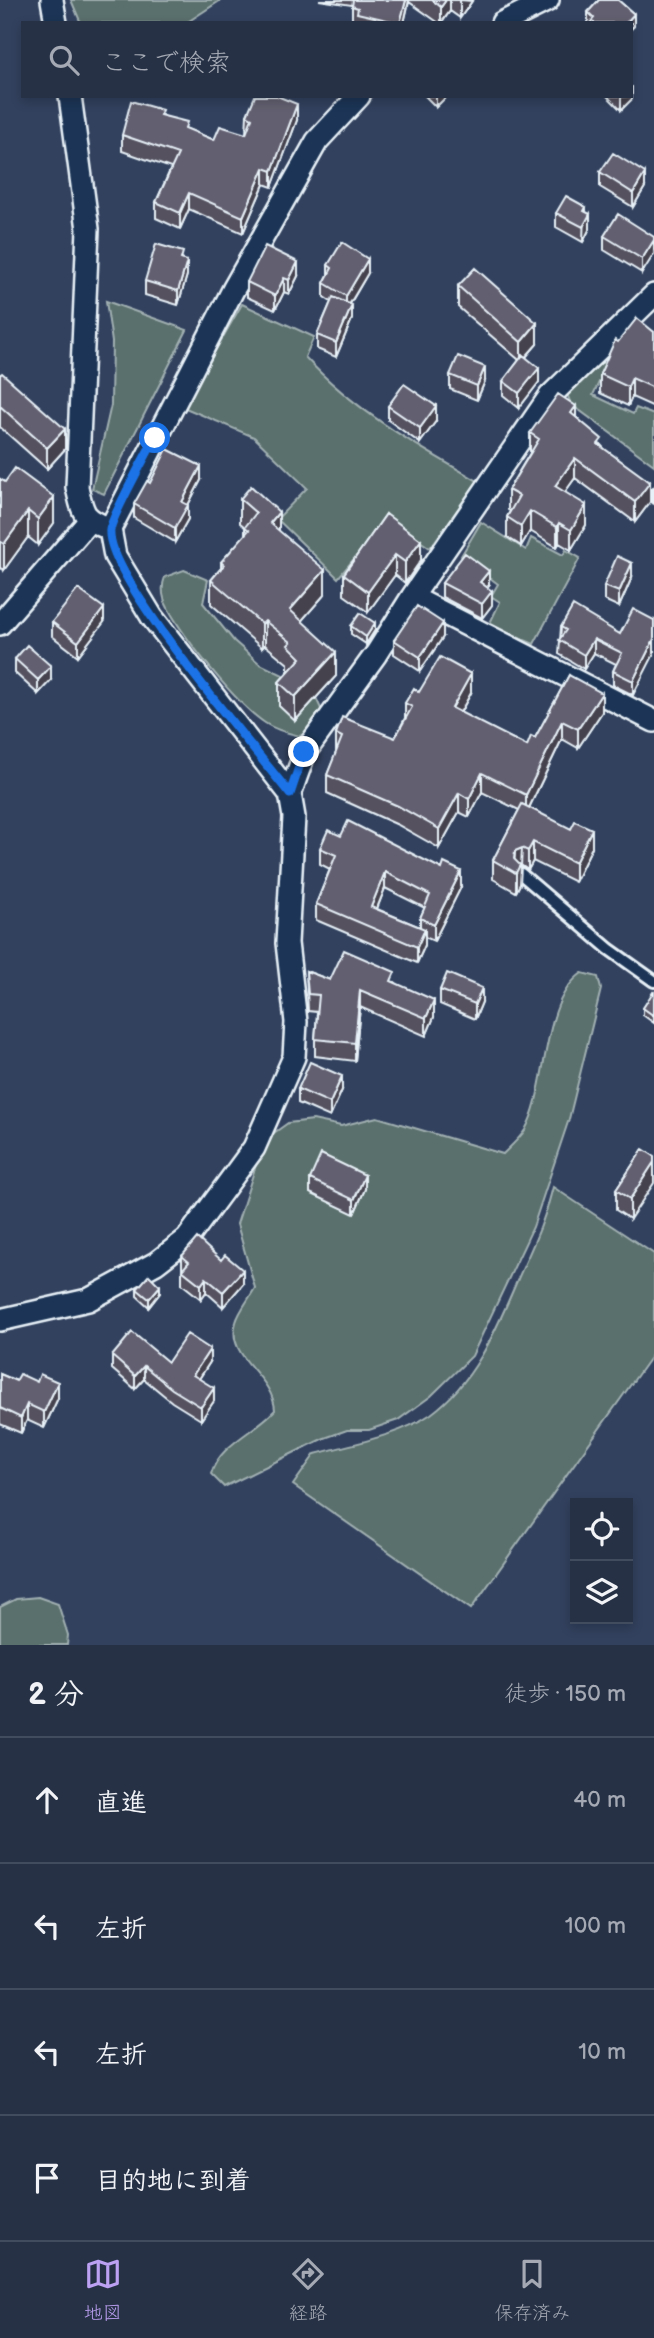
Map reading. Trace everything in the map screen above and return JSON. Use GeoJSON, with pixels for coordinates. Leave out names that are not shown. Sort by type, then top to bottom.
{"type":"FeatureCollection","features":[{"type":"Feature","properties":{"kind":"street"},"geometry":{"type":"LineString","coordinates":[[52,0],[56,21]]}},
{"type":"Feature","properties":{"kind":"street"},"geometry":{"type":"LineString","coordinates":[[506,21],[548,0]]}},
{"type":"Feature","properties":{"kind":"street"},"geometry":{"type":"LineString","coordinates":[[71,98],[88,229],[77,487],[82,509],[89,521],[110,529]]}},
{"type":"Feature","properties":{"kind":"street"},"geometry":{"type":"LineString","coordinates":[[0,1320],[89,1300],[156,1263],[187,1239],[254,1148],[294,1057],[296,1022],[288,943],[294,817],[290,794],[152,617],[115,556],[110,529],[233,290],[317,141],[357,98]]}},
{"type":"Feature","properties":{"kind":"street"},"geometry":{"type":"LineString","coordinates":[[290,794],[304,752],[376,654],[550,396],[654,295]]}},
{"type":"Feature","properties":{"kind":"street"},"geometry":{"type":"LineString","coordinates":[[0,624],[89,521]]}},
{"type":"Feature","properties":{"kind":"street"},"geometry":{"type":"LineString","coordinates":[[412,597],[654,721]]}},
{"type":"Feature","properties":{"kind":"lane"},"geometry":{"type":"LineString","coordinates":[[521,874],[609,949],[654,981]]}},
{"type":"Feature","properties":{"kind":"green space"},"geometry":{"type":"Polygon","coordinates":[[[71,0],[221,0],[189,21],[80,21],[71,0]]]}},
{"type":"Feature","properties":{"kind":"green space"},"geometry":{"type":"Polygon","coordinates":[[[106,301],[187,330],[104,494],[92,489],[111,405],[112,342],[106,301]]]}},
{"type":"Feature","properties":{"kind":"green space"},"geometry":{"type":"Polygon","coordinates":[[[242,304],[314,337],[305,357],[344,394],[409,440],[478,481],[430,548],[388,518],[338,578],[277,519],[307,488],[254,437],[183,407],[242,304]]]}},
{"type":"Feature","properties":{"kind":"green space"},"geometry":{"type":"Polygon","coordinates":[[[596,359],[607,365],[593,395],[633,414],[636,408],[654,415],[654,465],[571,404],[567,394],[596,359]]]}},
{"type":"Feature","properties":{"kind":"green space"},"geometry":{"type":"Polygon","coordinates":[[[481,522],[526,550],[531,538],[563,555],[566,550],[580,558],[534,644],[489,625],[500,602],[491,596],[498,584],[461,556],[481,522]]]}},
{"type":"Feature","properties":{"kind":"green space"},"geometry":{"type":"Polygon","coordinates":[[[184,570],[208,580],[203,603],[234,641],[260,664],[312,689],[322,711],[315,725],[300,736],[269,725],[253,714],[212,670],[186,636],[164,600],[165,577],[184,570]]]}},
{"type":"Feature","properties":{"kind":"green space"},"geometry":{"type":"Polygon","coordinates":[[[582,973],[598,977],[601,989],[569,1119],[533,1227],[472,1356],[431,1396],[398,1420],[369,1430],[347,1430],[322,1439],[224,1487],[211,1474],[215,1464],[229,1447],[275,1410],[267,1386],[243,1356],[234,1335],[237,1318],[255,1288],[237,1224],[264,1140],[288,1123],[313,1120],[341,1126],[377,1117],[503,1154],[525,1130],[533,1112],[552,1024],[559,1004],[568,986],[582,973]]]}},
{"type":"Feature","properties":{"kind":"green space"},"geometry":{"type":"Polygon","coordinates":[[[553,1187],[654,1254],[654,1352],[471,1609],[293,1485],[315,1454],[374,1438],[418,1422],[431,1414],[460,1387],[483,1354],[501,1318],[546,1213],[553,1187]]]}},
{"type":"Feature","properties":{"kind":"green space"},"geometry":{"type":"Polygon","coordinates":[[[38,1597],[58,1604],[68,1635],[67,1645],[0,1645],[0,1607],[16,1599],[38,1597]]]}},
{"type":"Feature","properties":{"kind":"building"},"geometry":{"type":"Polygon","coordinates":[[[353,0],[406,0],[401,21],[357,13],[358,8],[352,6],[353,0]]]}},
{"type":"Feature","properties":{"kind":"building"},"geometry":{"type":"Polygon","coordinates":[[[432,0],[446,0],[441,7],[432,0]]]}},
{"type":"Feature","properties":{"kind":"building"},"geometry":{"type":"Polygon","coordinates":[[[599,0],[618,0],[634,14],[628,21],[592,21],[594,18],[588,12],[599,0]]]}},
{"type":"Feature","properties":{"kind":"building"},"geometry":{"type":"Polygon","coordinates":[[[254,98],[282,98],[297,104],[272,171],[264,168],[243,217],[189,193],[180,213],[156,202],[178,154],[122,135],[131,101],[162,110],[160,115],[187,122],[185,128],[214,140],[220,126],[246,134],[252,118],[247,115],[254,98]]]}},
{"type":"Feature","properties":{"kind":"building"},"geometry":{"type":"Polygon","coordinates":[[[613,153],[645,173],[633,193],[600,172],[613,153]]]}},
{"type":"Feature","properties":{"kind":"building"},"geometry":{"type":"Polygon","coordinates":[[[566,196],[586,207],[584,211],[590,214],[583,227],[556,213],[566,196]]]}},
{"type":"Feature","properties":{"kind":"building"},"geometry":{"type":"Polygon","coordinates":[[[618,214],[654,237],[642,259],[604,236],[618,214]]]}},
{"type":"Feature","properties":{"kind":"building"},"geometry":{"type":"Polygon","coordinates":[[[342,242],[368,259],[346,296],[324,283],[332,268],[328,265],[342,242]]]}},
{"type":"Feature","properties":{"kind":"building"},"geometry":{"type":"Polygon","coordinates":[[[156,244],[183,252],[181,259],[187,261],[178,291],[145,281],[156,244]]]}},
{"type":"Feature","properties":{"kind":"building"},"geometry":{"type":"Polygon","coordinates":[[[265,246],[298,262],[289,280],[284,278],[275,296],[247,282],[265,246]]]}},
{"type":"Feature","properties":{"kind":"building"},"geometry":{"type":"Polygon","coordinates":[[[475,268],[537,323],[521,342],[458,286],[475,268]]]}},
{"type":"Feature","properties":{"kind":"building"},"geometry":{"type":"Polygon","coordinates":[[[333,297],[352,305],[336,343],[317,335],[333,297]]]}},
{"type":"Feature","properties":{"kind":"building"},"geometry":{"type":"Polygon","coordinates":[[[637,318],[654,332],[654,388],[632,378],[628,387],[600,374],[615,340],[618,342],[637,318]]]}},
{"type":"Feature","properties":{"kind":"building"},"geometry":{"type":"Polygon","coordinates":[[[523,355],[539,368],[519,393],[503,381],[523,355]]]}},
{"type":"Feature","properties":{"kind":"building"},"geometry":{"type":"Polygon","coordinates":[[[458,356],[485,367],[477,386],[450,375],[458,356]]]}},
{"type":"Feature","properties":{"kind":"building"},"geometry":{"type":"Polygon","coordinates":[[[2,373],[65,429],[47,448],[0,406],[2,373]]]}},
{"type":"Feature","properties":{"kind":"building"},"geometry":{"type":"Polygon","coordinates":[[[404,384],[436,406],[420,428],[388,406],[404,384]]]}},
{"type":"Feature","properties":{"kind":"building"},"geometry":{"type":"Polygon","coordinates":[[[558,394],[576,406],[571,413],[602,439],[598,444],[650,482],[635,502],[575,458],[555,486],[586,505],[571,530],[559,523],[557,527],[530,511],[521,526],[507,517],[519,496],[508,490],[539,439],[530,433],[558,394]]]}},
{"type":"Feature","properties":{"kind":"building"},"geometry":{"type":"Polygon","coordinates":[[[167,449],[201,466],[182,502],[188,505],[175,528],[134,504],[147,481],[150,483],[167,449]]]}},
{"type":"Feature","properties":{"kind":"building"},"geometry":{"type":"Polygon","coordinates":[[[15,468],[54,497],[38,519],[28,511],[4,544],[0,541],[0,479],[5,482],[15,468]]]}},
{"type":"Feature","properties":{"kind":"building"},"geometry":{"type":"Polygon","coordinates":[[[251,486],[279,512],[270,523],[325,570],[290,610],[336,652],[295,697],[279,682],[301,658],[288,645],[291,642],[265,621],[262,624],[211,580],[224,565],[221,562],[249,530],[245,527],[256,513],[240,499],[251,486]]]}},
{"type":"Feature","properties":{"kind":"building"},"geometry":{"type":"Polygon","coordinates":[[[386,514],[421,540],[405,562],[395,555],[368,592],[344,574],[386,514]]]}},
{"type":"Feature","properties":{"kind":"building"},"geometry":{"type":"Polygon","coordinates":[[[465,553],[489,571],[480,582],[492,591],[482,604],[442,583],[465,553]]]}},
{"type":"Feature","properties":{"kind":"building"},"geometry":{"type":"Polygon","coordinates":[[[617,556],[632,563],[619,592],[604,586],[617,556]]]}},
{"type":"Feature","properties":{"kind":"building"},"geometry":{"type":"Polygon","coordinates":[[[78,589],[104,608],[78,642],[52,622],[78,589]]]}},
{"type":"Feature","properties":{"kind":"building"},"geometry":{"type":"Polygon","coordinates":[[[417,606],[443,623],[420,657],[394,640],[417,606]]]}},
{"type":"Feature","properties":{"kind":"building"},"geometry":{"type":"Polygon","coordinates":[[[573,606],[620,634],[633,609],[654,620],[654,639],[633,681],[613,671],[622,653],[594,639],[584,655],[559,640],[566,630],[561,627],[573,606]]]}},
{"type":"Feature","properties":{"kind":"building"},"geometry":{"type":"Polygon","coordinates":[[[360,613],[375,623],[366,637],[351,626],[360,613]]]}},
{"type":"Feature","properties":{"kind":"building"},"geometry":{"type":"Polygon","coordinates":[[[27,645],[51,666],[38,680],[15,659],[27,645]]]}},
{"type":"Feature","properties":{"kind":"building"},"geometry":{"type":"Polygon","coordinates":[[[440,657],[471,674],[452,708],[527,746],[531,736],[535,738],[569,675],[602,693],[578,729],[562,721],[526,795],[482,773],[469,799],[459,793],[439,829],[398,806],[327,775],[342,737],[336,734],[342,717],[395,738],[412,707],[405,703],[414,688],[419,692],[440,657]]]}},
{"type":"Feature","properties":{"kind":"building"},"geometry":{"type":"Polygon","coordinates":[[[522,804],[571,829],[575,821],[592,829],[575,863],[533,842],[528,851],[522,848],[515,851],[514,859],[520,865],[516,873],[493,860],[522,804]]]}},
{"type":"Feature","properties":{"kind":"building"},"geometry":{"type":"Polygon","coordinates":[[[348,821],[442,869],[444,863],[461,871],[434,925],[420,918],[430,895],[385,872],[371,907],[425,929],[417,947],[316,904],[336,855],[320,848],[328,830],[341,836],[348,821]]]}},
{"type":"Feature","properties":{"kind":"building"},"geometry":{"type":"Polygon","coordinates":[[[344,950],[395,972],[391,981],[434,1000],[426,1018],[360,990],[355,1043],[315,1039],[319,995],[308,994],[306,971],[330,980],[344,950]]]}},
{"type":"Feature","properties":{"kind":"building"},"geometry":{"type":"Polygon","coordinates":[[[447,973],[482,988],[475,1004],[440,990],[447,973]]]}},
{"type":"Feature","properties":{"kind":"building"},"geometry":{"type":"Polygon","coordinates":[[[654,993],[654,1016],[643,1008],[654,993]]]}},
{"type":"Feature","properties":{"kind":"building"},"geometry":{"type":"Polygon","coordinates":[[[310,1062],[342,1076],[330,1103],[298,1089],[310,1062]]]}},
{"type":"Feature","properties":{"kind":"building"},"geometry":{"type":"Polygon","coordinates":[[[643,1149],[654,1156],[654,1162],[630,1199],[616,1190],[643,1149]]]}},
{"type":"Feature","properties":{"kind":"building"},"geometry":{"type":"Polygon","coordinates":[[[321,1154],[365,1175],[354,1200],[310,1179],[321,1154]]]}},
{"type":"Feature","properties":{"kind":"building"},"geometry":{"type":"Polygon","coordinates":[[[197,1238],[221,1260],[225,1255],[243,1270],[223,1292],[206,1278],[201,1285],[182,1270],[189,1262],[182,1256],[197,1238]]]}},
{"type":"Feature","properties":{"kind":"building"},"geometry":{"type":"Polygon","coordinates":[[[149,1275],[160,1286],[149,1299],[137,1289],[149,1275]]]}},
{"type":"Feature","properties":{"kind":"building"},"geometry":{"type":"Polygon","coordinates":[[[132,1332],[168,1362],[187,1334],[210,1349],[193,1375],[214,1388],[201,1407],[172,1389],[144,1366],[135,1376],[112,1356],[132,1332]]]}},
{"type":"Feature","properties":{"kind":"building"},"geometry":{"type":"Polygon","coordinates":[[[0,1374],[16,1381],[20,1374],[37,1382],[40,1374],[58,1382],[44,1412],[27,1404],[21,1418],[0,1408],[0,1374]]]}},
{"type":"Feature","properties":{"kind":"route"},"geometry":{"type":"LineString","coordinates":[[155,438],[110,529],[115,556],[152,617],[290,794],[304,752]]}}]}
